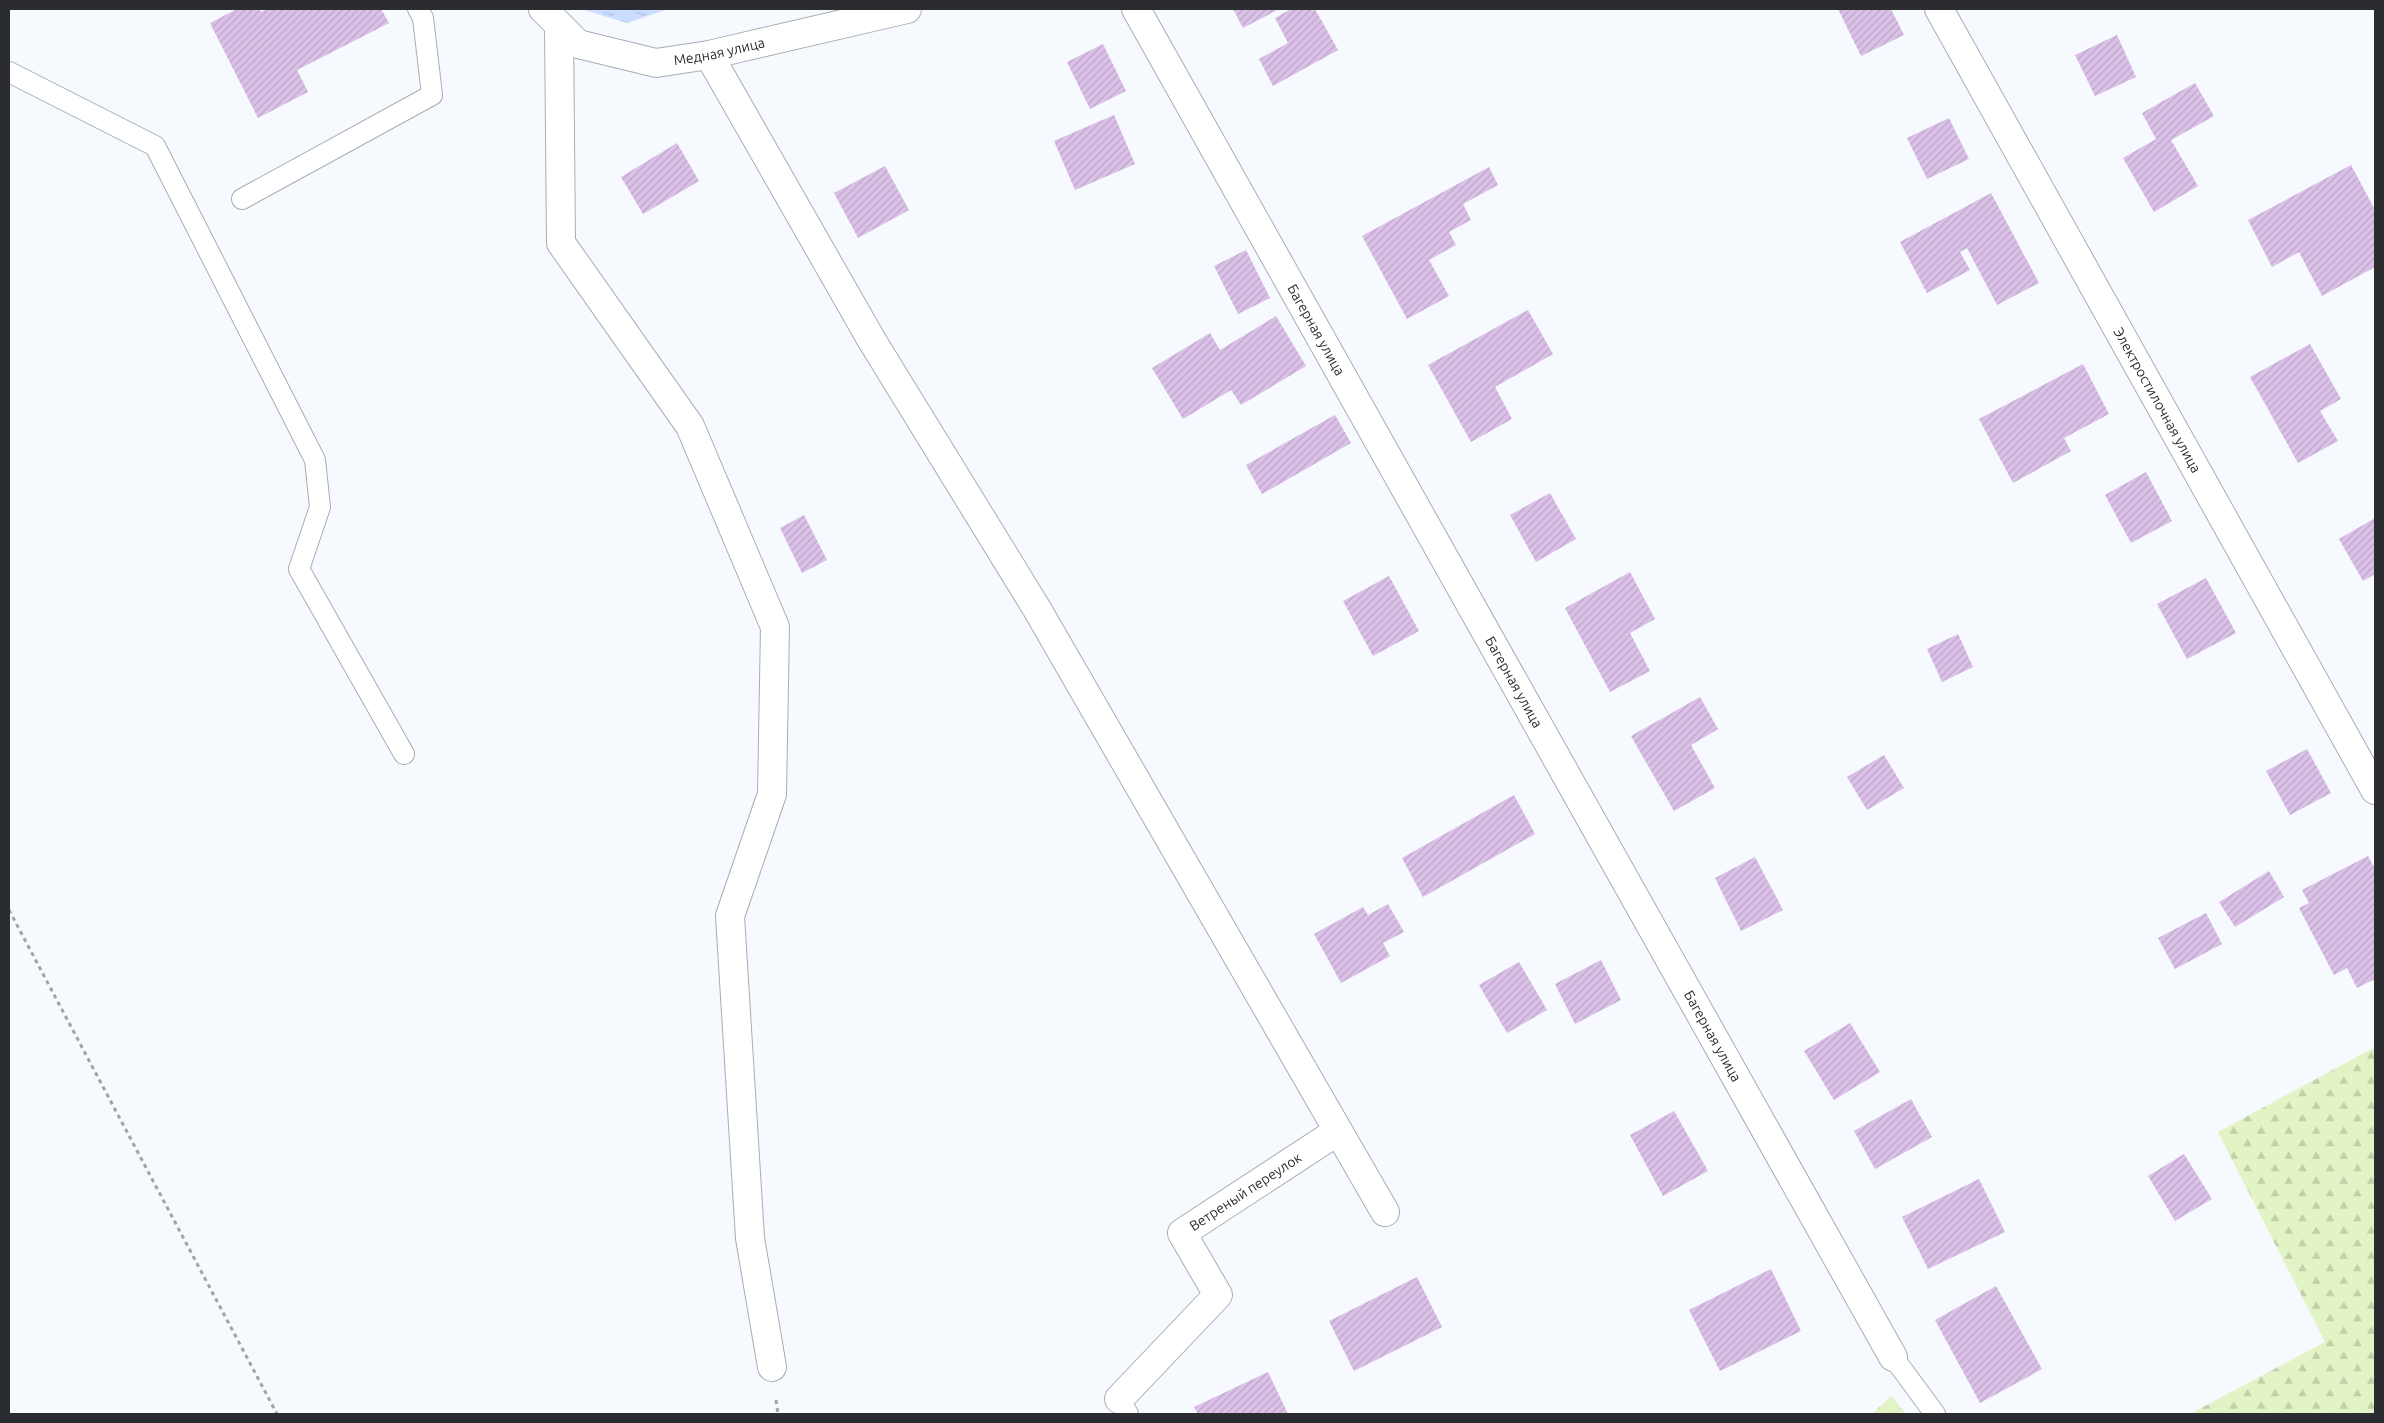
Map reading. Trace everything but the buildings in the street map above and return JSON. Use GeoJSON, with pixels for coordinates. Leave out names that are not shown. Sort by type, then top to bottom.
{"type":"FeatureCollection","features":[{"type":"Feature","properties":{"kind":"street","name":"Медная улица"},"geometry":{"type":"LineString","coordinates":[[551,17],[578,44],[656,64],[709,55],[907,9]]}},
{"type":"Feature","properties":{"kind":"street","name":"Багерная улица"},"geometry":{"type":"LineString","coordinates":[[1136,9],[1893,1357]]}},
{"type":"Feature","properties":{"kind":"street","name":"Электростилочная улица"},"geometry":{"type":"LineString","coordinates":[[1939,9],[2375,790]]}},
{"type":"Feature","properties":{"kind":"street"},"geometry":{"type":"LineString","coordinates":[[551,17],[561,243],[690,426],[775,627],[772,794],[730,916],[750,1238],[772,1367]]}},
{"type":"Feature","properties":{"kind":"street"},"geometry":{"type":"LineString","coordinates":[[709,55],[871,339],[1037,609],[1385,1212]]}},
{"type":"Feature","properties":{"kind":"street","name":"Ветреный переулок"},"geometry":{"type":"LineString","coordinates":[[1123,1407],[1218,1295],[1182,1233],[1338,1131]]}},
{"type":"Feature","properties":{"kind":"lane"},"geometry":{"type":"LineString","coordinates":[[242,199],[432,95],[423,18],[418,9]]}},
{"type":"Feature","properties":{"kind":"lane"},"geometry":{"type":"LineString","coordinates":[[9,72],[155,146],[315,460],[320,508],[299,569],[404,754]]}},
{"type":"Feature","properties":{"kind":"lane"},"geometry":{"type":"LineString","coordinates":[[1893,1357],[1936,1414]]}},
{"type":"Feature","properties":{"kind":"path"},"geometry":{"type":"LineString","coordinates":[[9,910],[277,1414]]}},
{"type":"Feature","properties":{"kind":"green space"},"geometry":{"type":"Polygon","coordinates":[[[2375,1047],[2375,1414],[2190,1414],[2325,1342],[2218,1132],[2375,1047]]]}},
{"type":"Feature","properties":{"kind":"green space"},"geometry":{"type":"Polygon","coordinates":[[[1891,1396],[1906,1414],[1872,1414],[1891,1396]]]}},
{"type":"Feature","properties":{"kind":"water"},"geometry":{"type":"Polygon","coordinates":[[[581,9],[668,9],[627,23],[581,9]]]}}]}
